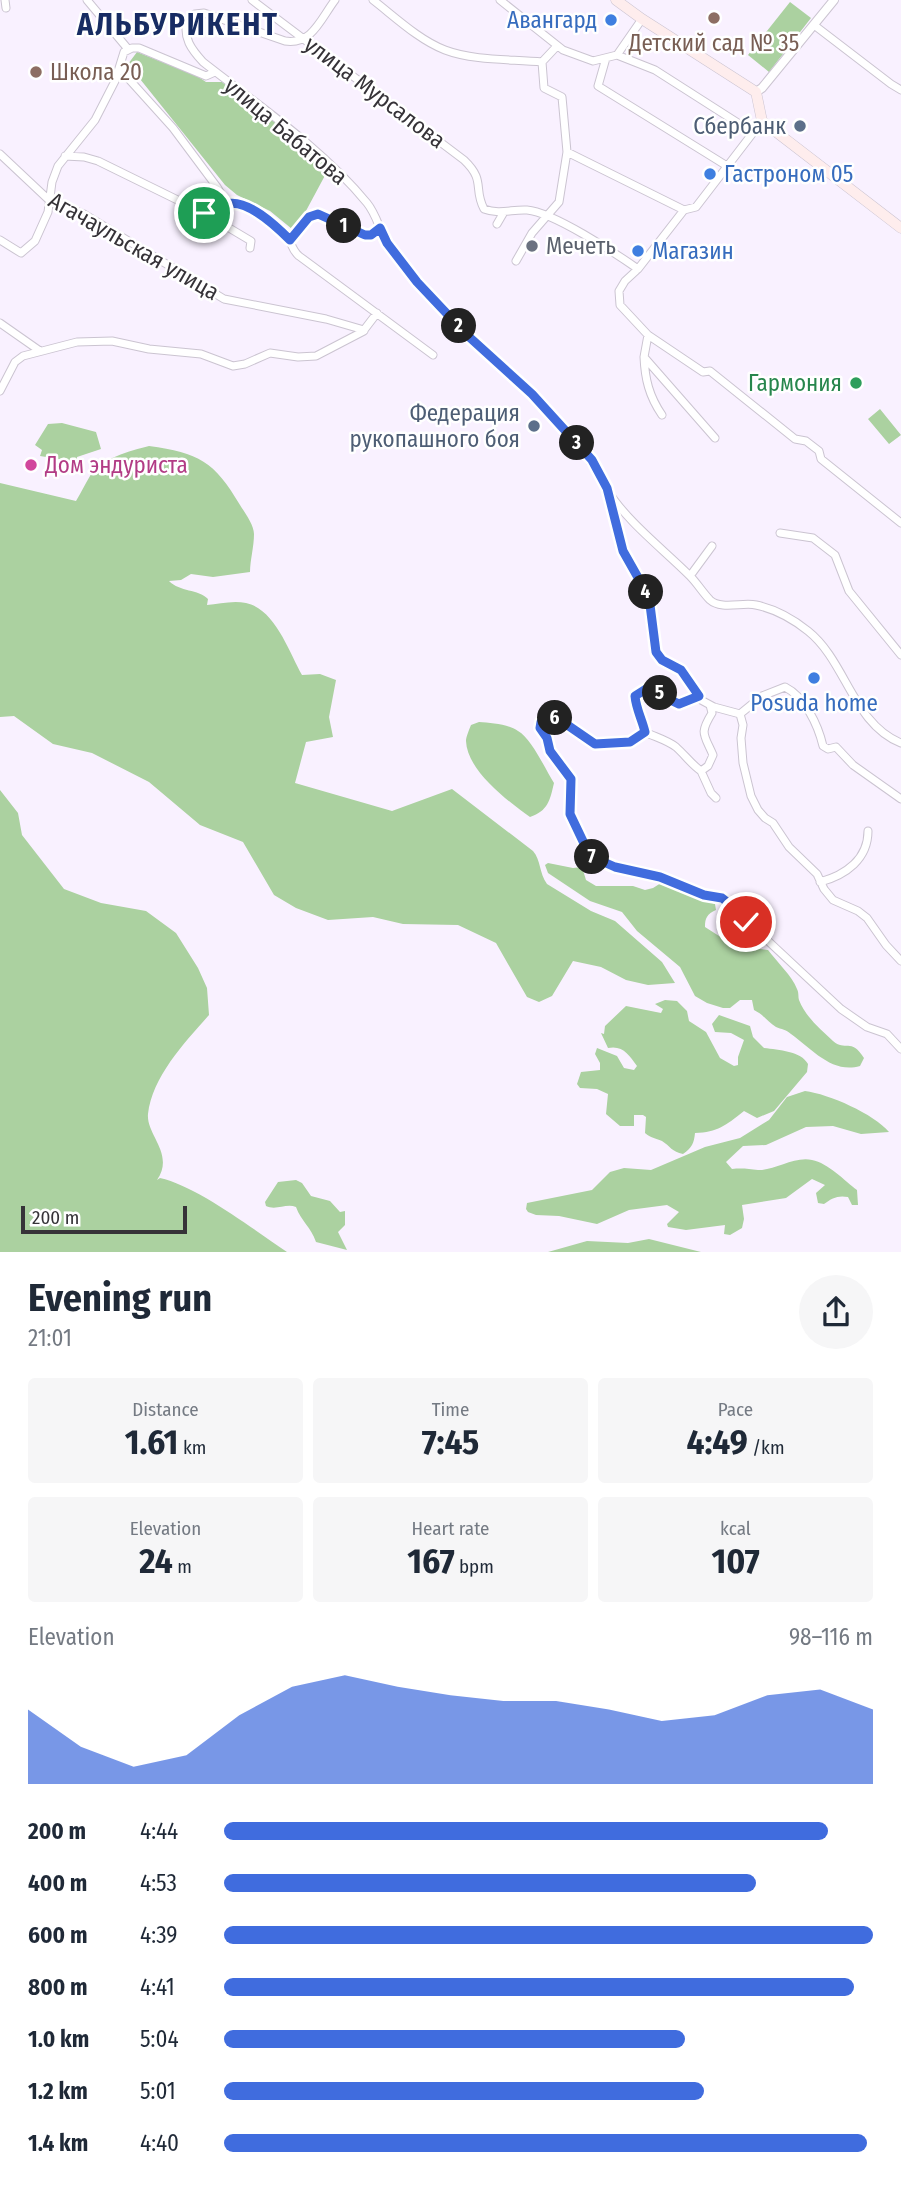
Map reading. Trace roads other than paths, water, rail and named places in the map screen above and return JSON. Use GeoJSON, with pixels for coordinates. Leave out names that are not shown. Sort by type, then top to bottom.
{"type":"FeatureCollection","features":[{"type":"Feature","properties":{"kind":"main road"},"geometry":{"type":"LineString","coordinates":[[615,0],[755,92],[762,121],[901,228]]}},
{"type":"Feature","properties":{"kind":"street"},"geometry":{"type":"LineString","coordinates":[[87,0],[128,50]]}},
{"type":"Feature","properties":{"kind":"street","name":"улица Мурсалова"},"geometry":{"type":"LineString","coordinates":[[252,0],[464,160],[478,176],[480,200],[484,209],[494,213],[504,212]]}},
{"type":"Feature","properties":{"kind":"street"},"geometry":{"type":"LineString","coordinates":[[258,30],[285,40],[306,40],[335,0]]}},
{"type":"Feature","properties":{"kind":"street"},"geometry":{"type":"LineString","coordinates":[[373,0],[444,50],[467,55],[542,62]]}},
{"type":"Feature","properties":{"kind":"street"},"geometry":{"type":"LineString","coordinates":[[500,0],[557,46],[593,61],[617,55],[655,69],[752,132]]}},
{"type":"Feature","properties":{"kind":"street"},"geometry":{"type":"LineString","coordinates":[[755,92],[762,88],[834,0]]}},
{"type":"Feature","properties":{"kind":"street","name":"улица Бабатова"},"geometry":{"type":"LineString","coordinates":[[258,30],[204,13],[191,17],[186,25],[189,44],[203,62],[280,122],[346,180],[368,205],[387,243],[417,282],[467,335],[532,394],[569,433],[592,460],[607,488],[634,521],[690,576],[708,598],[716,604],[762,607],[785,616],[808,631],[825,649],[852,694],[880,730],[901,743]]}},
{"type":"Feature","properties":{"kind":"street"},"geometry":{"type":"LineString","coordinates":[[258,30],[271,25],[271,14]]}},
{"type":"Feature","properties":{"kind":"street"},"geometry":{"type":"LineString","coordinates":[[617,55],[642,19]]}},
{"type":"Feature","properties":{"kind":"street"},"geometry":{"type":"LineString","coordinates":[[814,24],[901,90]]}},
{"type":"Feature","properties":{"kind":"street"},"geometry":{"type":"LineString","coordinates":[[516,261],[533,233],[559,202],[567,152],[562,97],[544,88],[542,62],[557,46]]}},
{"type":"Feature","properties":{"kind":"street"},"geometry":{"type":"LineString","coordinates":[[0,240],[19,253],[24,252],[35,241],[51,202],[52,182],[58,166],[95,120],[115,80],[122,57],[128,50],[139,48],[206,76],[215,72]]}},
{"type":"Feature","properties":{"kind":"street"},"geometry":{"type":"LineString","coordinates":[[606,58],[598,86],[727,166]]}},
{"type":"Feature","properties":{"kind":"street"},"geometry":{"type":"LineString","coordinates":[[120,66],[173,128],[227,204]]}},
{"type":"Feature","properties":{"kind":"street"},"geometry":{"type":"LineString","coordinates":[[762,121],[696,207],[684,210],[638,269],[625,281],[620,291],[620,305],[648,335],[703,372],[710,371],[795,439],[806,441],[819,451],[821,459],[901,523]]}},
{"type":"Feature","properties":{"kind":"street"},"geometry":{"type":"LineString","coordinates":[[567,152],[684,210]]}},
{"type":"Feature","properties":{"kind":"street","name":"Агачаульская улица"},"geometry":{"type":"LineString","coordinates":[[0,154],[51,202],[84,214],[225,299],[307,315],[364,330]]}},
{"type":"Feature","properties":{"kind":"street"},"geometry":{"type":"LineString","coordinates":[[65,156],[98,161],[204,213],[251,241],[250,248]]}},
{"type":"Feature","properties":{"kind":"street"},"geometry":{"type":"LineString","coordinates":[[204,213],[227,204],[242,206],[264,216],[290,240],[291,248],[299,256],[433,355]]}},
{"type":"Feature","properties":{"kind":"street"},"geometry":{"type":"LineString","coordinates":[[497,224],[504,212],[528,210],[547,216],[638,269]]}},
{"type":"Feature","properties":{"kind":"street"},"geometry":{"type":"LineString","coordinates":[[290,240],[309,217],[318,214],[365,235],[371,235],[380,228]]}},
{"type":"Feature","properties":{"kind":"street"},"geometry":{"type":"LineString","coordinates":[[0,391],[15,362],[23,356],[77,342],[102,340],[163,351],[201,354],[233,366],[270,353],[298,357],[316,356],[364,330],[377,313]]}},
{"type":"Feature","properties":{"kind":"street"},"geometry":{"type":"LineString","coordinates":[[0,323],[40,351]]}},
{"type":"Feature","properties":{"kind":"street"},"geometry":{"type":"LineString","coordinates":[[648,335],[644,357],[646,382],[652,400],[662,415]]}},
{"type":"Feature","properties":{"kind":"street"},"geometry":{"type":"LineString","coordinates":[[644,357],[715,438]]}},
{"type":"Feature","properties":{"kind":"street"},"geometry":{"type":"LineString","coordinates":[[607,488],[623,551],[649,597],[656,652],[662,660],[681,670],[699,696],[710,705],[740,714]]}},
{"type":"Feature","properties":{"kind":"street"},"geometry":{"type":"LineString","coordinates":[[780,533],[813,538],[835,555],[849,591],[901,655]]}},
{"type":"Feature","properties":{"kind":"street"},"geometry":{"type":"LineString","coordinates":[[690,576],[712,546]]}},
{"type":"Feature","properties":{"kind":"street"},"geometry":{"type":"LineString","coordinates":[[740,714],[762,696],[785,687],[806,706],[823,746],[828,749],[836,747],[853,765],[901,799]]}},
{"type":"Feature","properties":{"kind":"street"},"geometry":{"type":"LineString","coordinates":[[645,732],[642,718],[636,709],[635,696],[646,689],[657,691],[679,704],[699,696]]}},
{"type":"Feature","properties":{"kind":"street"},"geometry":{"type":"LineString","coordinates":[[701,771],[708,766],[713,755],[703,732],[705,722],[712,713],[710,705]]}},
{"type":"Feature","properties":{"kind":"street"},"geometry":{"type":"LineString","coordinates":[[740,714],[743,725],[741,752],[751,796],[765,818],[773,823],[789,847],[817,874],[833,900],[867,918],[901,961]]}},
{"type":"Feature","properties":{"kind":"street"},"geometry":{"type":"LineString","coordinates":[[645,732],[630,742],[595,744],[559,720],[546,717],[541,722],[540,728],[547,738],[550,751],[571,779],[570,814],[590,856],[615,867],[660,877],[704,895],[722,898],[841,1009],[867,1027],[887,1034],[901,1049]]}},
{"type":"Feature","properties":{"kind":"street"},"geometry":{"type":"LineString","coordinates":[[645,732],[680,750],[689,762],[701,771],[716,799]]}},
{"type":"Feature","properties":{"kind":"street"},"geometry":{"type":"LineString","coordinates":[[820,882],[844,873],[854,864],[866,849],[869,831]]}},
{"type":"Feature","properties":{"kind":"place","name":"Детский сад № 35"},"geometry":{"type":"Point","coordinates":[714,18]}},
{"type":"Feature","properties":{"kind":"place","name":"Авангард"},"geometry":{"type":"Point","coordinates":[611,20]}},
{"type":"Feature","properties":{"kind":"place","name":"Школа 20"},"geometry":{"type":"Point","coordinates":[36,72]}},
{"type":"Feature","properties":{"kind":"place","name":"Сбербанк"},"geometry":{"type":"Point","coordinates":[800,126]}},
{"type":"Feature","properties":{"kind":"place","name":"Гастроном 05"},"geometry":{"type":"Point","coordinates":[710,174]}},
{"type":"Feature","properties":{"kind":"place","name":"Мечеть"},"geometry":{"type":"Point","coordinates":[532,246]}},
{"type":"Feature","properties":{"kind":"place","name":"Магазин"},"geometry":{"type":"Point","coordinates":[638,251]}},
{"type":"Feature","properties":{"kind":"place","name":"Гармония"},"geometry":{"type":"Point","coordinates":[856,383]}},
{"type":"Feature","properties":{"kind":"place","name":"Федерация рукопашного боя"},"geometry":{"type":"Point","coordinates":[534,426]}},
{"type":"Feature","properties":{"kind":"place","name":"Дом эндуриста"},"geometry":{"type":"Point","coordinates":[31,465]}},
{"type":"Feature","properties":{"kind":"place","name":"Posuda home"},"geometry":{"type":"Point","coordinates":[814,678]}},
{"type":"Feature","properties":{"kind":"district","name":"АЛЬБУРИКЕНТ"},"geometry":{"type":"Point","coordinates":[178,25]}}]}
